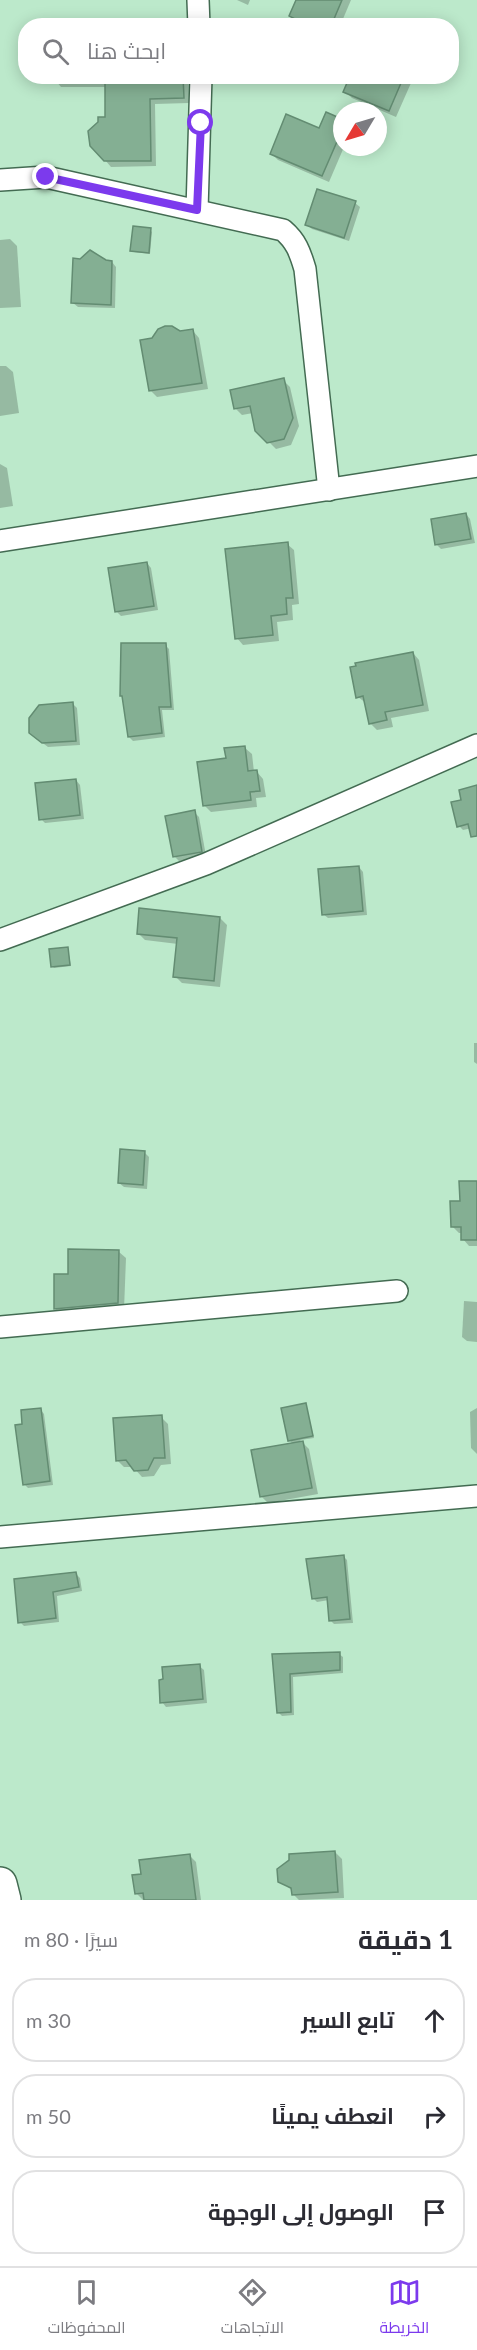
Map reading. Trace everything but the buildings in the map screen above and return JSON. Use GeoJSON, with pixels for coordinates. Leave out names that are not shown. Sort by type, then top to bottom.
{"type":"FeatureCollection","features":[{"type":"Feature","properties":{"kind":"highway"},"geometry":{"type":"LineString","coordinates":[[0,1884],[4,1900]]}},
{"type":"Feature","properties":{"kind":"street"},"geometry":{"type":"LineString","coordinates":[[198,0],[199,18]]}},
{"type":"Feature","properties":{"kind":"street"},"geometry":{"type":"LineString","coordinates":[[197,210],[201,84]]}},
{"type":"Feature","properties":{"kind":"street"},"geometry":{"type":"LineString","coordinates":[[0,180],[46,177],[283,230],[292,237],[299,248],[304,269],[329,490]]}},
{"type":"Feature","properties":{"kind":"street"},"geometry":{"type":"LineString","coordinates":[[0,541],[477,466]]}},
{"type":"Feature","properties":{"kind":"street"},"geometry":{"type":"LineString","coordinates":[[0,940],[206,864],[477,745]]}},
{"type":"Feature","properties":{"kind":"street"},"geometry":{"type":"LineString","coordinates":[[0,1326],[397,1291]]}},
{"type":"Feature","properties":{"kind":"street"},"geometry":{"type":"LineString","coordinates":[[0,1538],[477,1496]]}},
{"type":"Feature","properties":{"kind":"route"},"geometry":{"type":"LineString","coordinates":[[46,177],[197,210],[201,123]]}}]}
